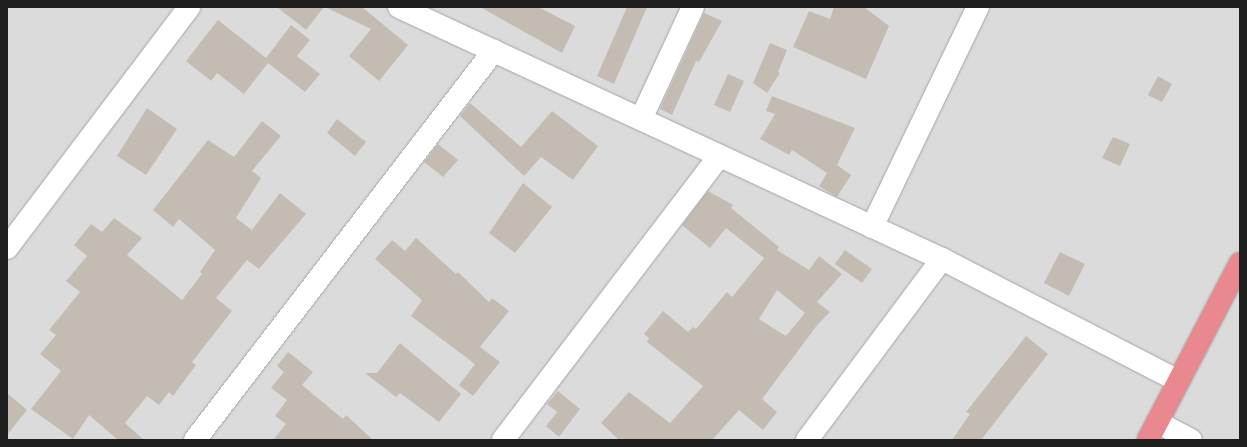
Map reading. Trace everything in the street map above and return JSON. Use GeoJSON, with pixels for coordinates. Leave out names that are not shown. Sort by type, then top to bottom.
{"type":"FeatureCollection","features":[{"type":"Feature","properties":{"kind":"highway"},"geometry":{"type":"LineString","coordinates":[[1153,432],[1240,263]]}},
{"type":"Feature","properties":{"kind":"street"},"geometry":{"type":"LineString","coordinates":[[7,248],[189,7]]}},
{"type":"Feature","properties":{"kind":"street"},"geometry":{"type":"LineString","coordinates":[[641,119],[693,7]]}},
{"type":"Feature","properties":{"kind":"street"},"geometry":{"type":"LineString","coordinates":[[872,227],[978,7]]}},
{"type":"Feature","properties":{"kind":"street"},"geometry":{"type":"LineString","coordinates":[[411,10],[494,51],[942,259],[1178,381]]}},
{"type":"Feature","properties":{"kind":"street"},"geometry":{"type":"LineString","coordinates":[[195,440],[494,51]]}},
{"type":"Feature","properties":{"kind":"street"},"geometry":{"type":"LineString","coordinates":[[503,440],[719,156]]}},
{"type":"Feature","properties":{"kind":"street"},"geometry":{"type":"LineString","coordinates":[[807,440],[942,259]]}},
{"type":"Feature","properties":{"kind":"street"},"geometry":{"type":"LineString","coordinates":[[1153,432],[1191,440]]}},
{"type":"Feature","properties":{"kind":"shaded area"},"geometry":{"type":"Polygon","coordinates":[[[7,7],[1240,7],[1240,440],[7,440],[7,7]]]}},
{"type":"Feature","properties":{"kind":"building"},"geometry":{"type":"Polygon","coordinates":[[[277,7],[324,7],[306,30],[277,7]]]}},
{"type":"Feature","properties":{"kind":"building"},"geometry":{"type":"Polygon","coordinates":[[[325,7],[362,7],[408,45],[379,81],[349,56],[371,29],[325,7]]]}},
{"type":"Feature","properties":{"kind":"building"},"geometry":{"type":"Polygon","coordinates":[[[480,7],[538,7],[575,26],[562,53],[480,7]]]}},
{"type":"Feature","properties":{"kind":"building"},"geometry":{"type":"Polygon","coordinates":[[[627,7],[647,7],[614,84],[597,76],[627,7]]]}},
{"type":"Feature","properties":{"kind":"building"},"geometry":{"type":"Polygon","coordinates":[[[834,7],[864,7],[889,26],[866,79],[793,47],[809,11],[830,19],[834,7]]]}},
{"type":"Feature","properties":{"kind":"building"},"geometry":{"type":"Polygon","coordinates":[[[704,13],[722,21],[699,62],[696,61],[672,115],[660,109],[704,13]]]}},
{"type":"Feature","properties":{"kind":"building"},"geometry":{"type":"Polygon","coordinates":[[[218,20],[266,58],[291,25],[310,40],[297,56],[320,74],[305,92],[268,63],[244,94],[217,73],[211,81],[186,61],[218,20]]]}},
{"type":"Feature","properties":{"kind":"building"},"geometry":{"type":"Polygon","coordinates":[[[770,43],[787,50],[778,72],[780,73],[767,93],[753,83],[770,43]]]}},
{"type":"Feature","properties":{"kind":"building"},"geometry":{"type":"Polygon","coordinates":[[[728,74],[744,81],[730,112],[714,105],[728,74]]]}},
{"type":"Feature","properties":{"kind":"building"},"geometry":{"type":"Polygon","coordinates":[[[1158,76],[1172,84],[1162,102],[1148,95],[1158,76]]]}},
{"type":"Feature","properties":{"kind":"building"},"geometry":{"type":"Polygon","coordinates":[[[772,96],[855,128],[837,165],[851,175],[837,197],[819,186],[827,173],[792,150],[789,155],[760,139],[775,114],[766,111],[772,96]]]}},
{"type":"Feature","properties":{"kind":"building"},"geometry":{"type":"Polygon","coordinates":[[[470,103],[521,147],[552,111],[598,146],[573,180],[541,157],[524,176],[460,116],[470,103]]]}},
{"type":"Feature","properties":{"kind":"building"},"geometry":{"type":"Polygon","coordinates":[[[147,108],[177,129],[146,175],[117,156],[147,108]]]}},
{"type":"Feature","properties":{"kind":"building"},"geometry":{"type":"Polygon","coordinates":[[[337,119],[366,142],[355,156],[327,133],[337,119]]]}},
{"type":"Feature","properties":{"kind":"building"},"geometry":{"type":"Polygon","coordinates":[[[262,121],[281,136],[252,171],[261,178],[236,218],[252,230],[280,193],[306,214],[259,269],[247,260],[216,298],[232,311],[192,362],[196,365],[173,396],[169,392],[159,405],[147,396],[125,423],[144,440],[118,440],[89,415],[73,439],[31,409],[61,371],[40,354],[56,335],[49,330],[80,292],[66,281],[87,256],[74,245],[91,224],[102,232],[114,218],[142,238],[127,255],[182,300],[202,274],[200,272],[215,250],[179,219],[173,227],[153,210],[208,140],[234,157],[262,121]]]}},
{"type":"Feature","properties":{"kind":"building"},"geometry":{"type":"Polygon","coordinates":[[[1113,137],[1130,144],[1120,166],[1102,158],[1113,137]]]}},
{"type":"Feature","properties":{"kind":"building"},"geometry":{"type":"Polygon","coordinates":[[[438,144],[458,160],[443,177],[424,162],[438,144]]]}},
{"type":"Feature","properties":{"kind":"building"},"geometry":{"type":"Polygon","coordinates":[[[523,183],[552,207],[515,253],[489,233],[523,183]]]}},
{"type":"Feature","properties":{"kind":"building"},"geometry":{"type":"Polygon","coordinates":[[[708,191],[733,205],[731,208],[779,247],[777,250],[809,270],[819,256],[842,274],[817,302],[830,312],[818,324],[762,399],[777,412],[763,430],[739,410],[712,440],[619,440],[601,423],[629,392],[670,423],[703,386],[647,342],[649,338],[644,334],[663,311],[688,332],[693,327],[696,329],[727,292],[732,297],[764,258],[726,228],[710,248],[682,225],[708,191]],[[777,290],[759,319],[786,336],[805,313],[777,290]]]}},
{"type":"Feature","properties":{"kind":"building"},"geometry":{"type":"Polygon","coordinates":[[[416,238],[456,274],[458,272],[489,302],[492,298],[509,311],[480,347],[500,362],[473,396],[459,385],[475,364],[411,316],[422,300],[375,259],[392,240],[405,251],[416,238]]]}},
{"type":"Feature","properties":{"kind":"building"},"geometry":{"type":"Polygon","coordinates":[[[845,250],[872,269],[862,283],[835,264],[845,250]]]}},
{"type":"Feature","properties":{"kind":"building"},"geometry":{"type":"Polygon","coordinates":[[[1060,252],[1085,264],[1069,296],[1044,283],[1060,252]]]}},
{"type":"Feature","properties":{"kind":"building"},"geometry":{"type":"Polygon","coordinates":[[[1026,336],[1048,354],[981,440],[952,440],[970,414],[966,412],[1026,336]]]}},
{"type":"Feature","properties":{"kind":"building"},"geometry":{"type":"Polygon","coordinates":[[[400,343],[461,394],[439,422],[400,393],[396,397],[365,373],[377,373],[400,343]]]}},
{"type":"Feature","properties":{"kind":"building"},"geometry":{"type":"Polygon","coordinates":[[[288,352],[313,372],[302,385],[343,419],[346,415],[373,440],[273,440],[286,424],[275,416],[287,400],[271,388],[284,372],[277,366],[288,352]]]}},
{"type":"Feature","properties":{"kind":"building"},"geometry":{"type":"Polygon","coordinates":[[[558,391],[580,409],[559,437],[546,426],[557,412],[547,404],[558,391]]]}},
{"type":"Feature","properties":{"kind":"building"},"geometry":{"type":"Polygon","coordinates":[[[7,393],[27,410],[7,435],[7,393]]]}}]}
